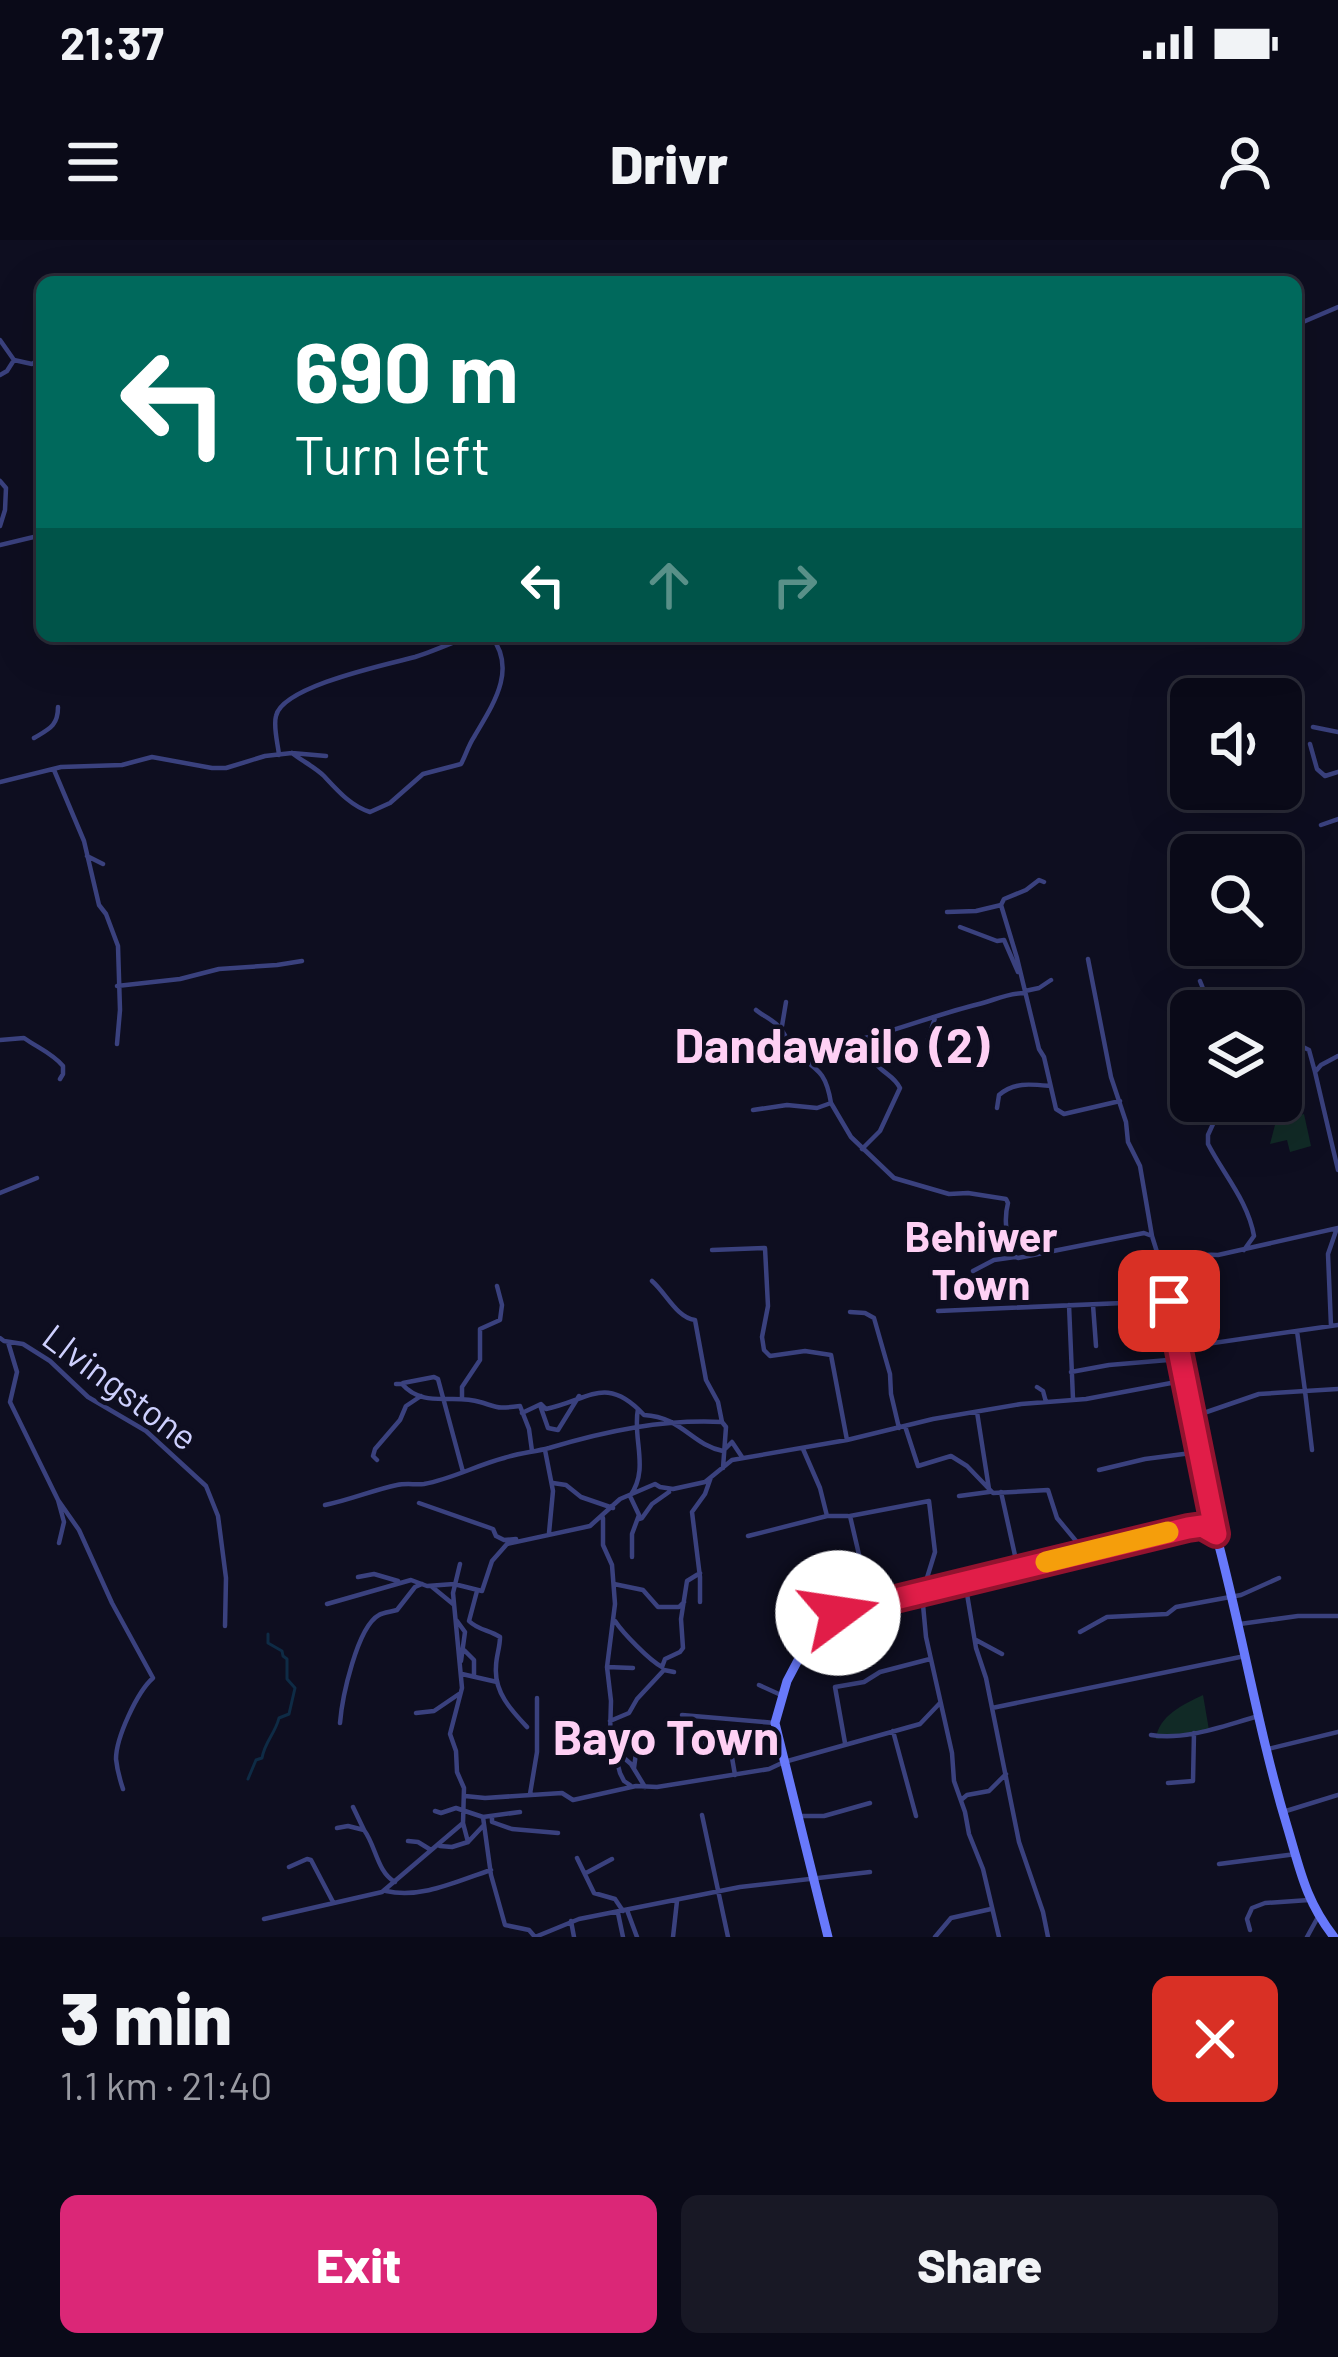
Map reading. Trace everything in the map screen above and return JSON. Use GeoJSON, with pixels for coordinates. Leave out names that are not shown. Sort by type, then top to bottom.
{"type":"FeatureCollection","features":[{"type":"Feature","properties":{"kind":"main road"},"geometry":{"type":"LineString","coordinates":[[828,1937],[775,1723],[781,1696],[809,1636],[829,1617],[870,1604],[1202,1526],[1216,1534],[1283,1813],[1309,1900],[1334,1937]]}},
{"type":"Feature","properties":{"kind":"street"},"geometry":{"type":"LineString","coordinates":[[1302,322],[1338,307]]}},
{"type":"Feature","properties":{"kind":"street"},"geometry":{"type":"LineString","coordinates":[[0,340],[14,360],[36,361]]}},
{"type":"Feature","properties":{"kind":"street"},"geometry":{"type":"LineString","coordinates":[[0,375],[14,360]]}},
{"type":"Feature","properties":{"kind":"street"},"geometry":{"type":"LineString","coordinates":[[0,482],[6,488],[0,526]]}},
{"type":"Feature","properties":{"kind":"street"},"geometry":{"type":"LineString","coordinates":[[0,544],[36,536]]}},
{"type":"Feature","properties":{"kind":"street"},"geometry":{"type":"LineString","coordinates":[[279,754],[276,716],[291,700],[334,678],[454,642]]}},
{"type":"Feature","properties":{"kind":"street"},"geometry":{"type":"LineString","coordinates":[[292,753],[322,773],[358,808],[370,812],[390,803],[423,774],[460,764],[490,714],[502,679],[496,642]]}},
{"type":"Feature","properties":{"kind":"street"},"geometry":{"type":"LineString","coordinates":[[34,738],[54,726],[58,706]]}},
{"type":"Feature","properties":{"kind":"street"},"geometry":{"type":"LineString","coordinates":[[1312,727],[1338,732]]}},
{"type":"Feature","properties":{"kind":"street"},"geometry":{"type":"LineString","coordinates":[[1310,744],[1317,769],[1325,776],[1338,772]]}},
{"type":"Feature","properties":{"kind":"street"},"geometry":{"type":"LineString","coordinates":[[0,782],[61,767],[122,765],[162,757],[226,768],[279,754],[326,756]]}},
{"type":"Feature","properties":{"kind":"street"},"geometry":{"type":"LineString","coordinates":[[54,770],[87,856],[99,905],[118,946],[117,1044]]}},
{"type":"Feature","properties":{"kind":"street"},"geometry":{"type":"LineString","coordinates":[[1321,825],[1338,819]]}},
{"type":"Feature","properties":{"kind":"street"},"geometry":{"type":"LineString","coordinates":[[87,856],[103,865]]}},
{"type":"Feature","properties":{"kind":"street"},"geometry":{"type":"LineString","coordinates":[[1043,882],[1032,883],[1001,905],[1056,1109],[1064,1114],[1120,1102]]}},
{"type":"Feature","properties":{"kind":"street"},"geometry":{"type":"LineString","coordinates":[[947,912],[1001,905]]}},
{"type":"Feature","properties":{"kind":"street"},"geometry":{"type":"LineString","coordinates":[[960,927],[1004,940],[1021,976]]}},
{"type":"Feature","properties":{"kind":"street"},"geometry":{"type":"LineString","coordinates":[[1088,959],[1112,1077],[1128,1142],[1140,1166],[1152,1236],[1166,1281],[1216,1534]]}},
{"type":"Feature","properties":{"kind":"street"},"geometry":{"type":"LineString","coordinates":[[117,986],[302,961]]}},
{"type":"Feature","properties":{"kind":"street"},"geometry":{"type":"LineString","coordinates":[[795,1053],[935,1018],[960,1007],[1039,988],[1051,980]]}},
{"type":"Feature","properties":{"kind":"street"},"geometry":{"type":"LineString","coordinates":[[1200,981],[1204,990]]}},
{"type":"Feature","properties":{"kind":"street"},"geometry":{"type":"LineString","coordinates":[[781,1028],[786,1002]]}},
{"type":"Feature","properties":{"kind":"street"},"geometry":{"type":"LineString","coordinates":[[756,1010],[781,1028],[795,1053],[820,1072],[851,1137],[894,1178],[949,1194],[1006,1199],[1004,1222],[1010,1255],[1015,1257]]}},
{"type":"Feature","properties":{"kind":"street"},"geometry":{"type":"LineString","coordinates":[[928,1040],[935,1018]]}},
{"type":"Feature","properties":{"kind":"street"},"geometry":{"type":"LineString","coordinates":[[0,1040],[24,1038],[45,1050],[63,1066],[60,1079]]}},
{"type":"Feature","properties":{"kind":"street"},"geometry":{"type":"LineString","coordinates":[[859,1039],[870,1058],[900,1088],[880,1131],[862,1149]]}},
{"type":"Feature","properties":{"kind":"street"},"geometry":{"type":"LineString","coordinates":[[1302,1046],[1309,1050],[1338,1170]]}},
{"type":"Feature","properties":{"kind":"street"},"geometry":{"type":"LineString","coordinates":[[1315,1072],[1338,1057]]}},
{"type":"Feature","properties":{"kind":"street"},"geometry":{"type":"LineString","coordinates":[[997,1108],[999,1095],[1009,1087],[1050,1086]]}},
{"type":"Feature","properties":{"kind":"street"},"geometry":{"type":"LineString","coordinates":[[753,1110],[787,1105],[817,1108],[831,1102]]}},
{"type":"Feature","properties":{"kind":"street"},"geometry":{"type":"LineString","coordinates":[[1213,1124],[1208,1144],[1241,1198],[1254,1236],[1244,1250]]}},
{"type":"Feature","properties":{"kind":"street"},"geometry":{"type":"LineString","coordinates":[[0,1192],[37,1178]]}},
{"type":"Feature","properties":{"kind":"street"},"geometry":{"type":"LineString","coordinates":[[1166,1281],[1177,1266],[1203,1253],[1218,1255],[1337,1228]]}},
{"type":"Feature","properties":{"kind":"street"},"geometry":{"type":"LineString","coordinates":[[1179,1348],[1334,1326],[1328,1254],[1337,1228]]}},
{"type":"Feature","properties":{"kind":"street"},"geometry":{"type":"LineString","coordinates":[[973,1271],[994,1260],[1034,1257],[1144,1233],[1152,1236]]}},
{"type":"Feature","properties":{"kind":"street"},"geometry":{"type":"LineString","coordinates":[[712,1250],[765,1248],[764,1350],[770,1356],[831,1355],[847,1440]]}},
{"type":"Feature","properties":{"kind":"street"},"geometry":{"type":"LineString","coordinates":[[652,1281],[682,1316],[695,1320],[706,1380],[726,1427],[723,1468]]}},
{"type":"Feature","properties":{"kind":"street"},"geometry":{"type":"LineString","coordinates":[[462,1400],[462,1387],[480,1360],[480,1330],[500,1320],[497,1286]]}},
{"type":"Feature","properties":{"kind":"street"},"geometry":{"type":"LineString","coordinates":[[938,1311],[1169,1301]]}},
{"type":"Feature","properties":{"kind":"street"},"geometry":{"type":"LineString","coordinates":[[1069,1305],[1073,1399]]}},
{"type":"Feature","properties":{"kind":"street"},"geometry":{"type":"LineString","coordinates":[[1093,1305],[1096,1346]]}},
{"type":"Feature","properties":{"kind":"street"},"geometry":{"type":"LineString","coordinates":[[850,1312],[874,1318],[891,1394],[916,1465],[951,1456],[968,1466],[990,1490]]}},
{"type":"Feature","properties":{"kind":"street"},"geometry":{"type":"LineString","coordinates":[[1297,1331],[1312,1450]]}},
{"type":"Feature","properties":{"kind":"street","name":"LIvingstone"},"geometry":{"type":"LineString","coordinates":[[0,1338],[23,1344],[45,1358],[88,1397],[134,1422],[206,1486],[218,1516],[226,1578],[225,1626]]}},
{"type":"Feature","properties":{"kind":"street"},"geometry":{"type":"LineString","coordinates":[[8,1342],[17,1372],[10,1402],[153,1678],[145,1684],[121,1734],[116,1758],[123,1789]]}},
{"type":"Feature","properties":{"kind":"street"},"geometry":{"type":"LineString","coordinates":[[1071,1372],[1180,1359]]}},
{"type":"Feature","properties":{"kind":"street"},"geometry":{"type":"LineString","coordinates":[[463,1472],[444,1400],[441,1384],[434,1377],[399,1384],[422,1396],[444,1400],[480,1402],[494,1408],[520,1406],[532,1451]]}},
{"type":"Feature","properties":{"kind":"street"},"geometry":{"type":"LineString","coordinates":[[639,1519],[671,1489],[711,1478],[742,1457],[803,1449],[977,1412],[1187,1380]]}},
{"type":"Feature","properties":{"kind":"street"},"geometry":{"type":"LineString","coordinates":[[1037,1387],[1045,1393],[1046,1402]]}},
{"type":"Feature","properties":{"kind":"street"},"geometry":{"type":"LineString","coordinates":[[1193,1416],[1259,1394],[1338,1389]]}},
{"type":"Feature","properties":{"kind":"street"},"geometry":{"type":"LineString","coordinates":[[541,1404],[546,1408],[564,1405],[597,1390],[630,1400],[644,1415],[660,1416],[723,1451]]}},
{"type":"Feature","properties":{"kind":"street"},"geometry":{"type":"LineString","coordinates":[[377,1460],[375,1450],[410,1401],[422,1396]]}},
{"type":"Feature","properties":{"kind":"street"},"geometry":{"type":"LineString","coordinates":[[541,1404],[548,1428],[558,1430],[579,1396]]}},
{"type":"Feature","properties":{"kind":"street"},"geometry":{"type":"LineString","coordinates":[[522,1413],[541,1404]]}},
{"type":"Feature","properties":{"kind":"street"},"geometry":{"type":"LineString","coordinates":[[630,1496],[640,1470],[634,1426],[638,1408]]}},
{"type":"Feature","properties":{"kind":"street"},"geometry":{"type":"LineString","coordinates":[[977,1412],[990,1490]]}},
{"type":"Feature","properties":{"kind":"street"},"geometry":{"type":"LineString","coordinates":[[325,1505],[394,1486],[421,1485],[595,1434],[673,1422],[722,1422]]}},
{"type":"Feature","properties":{"kind":"street"},"geometry":{"type":"LineString","coordinates":[[723,1451],[732,1442],[742,1457]]}},
{"type":"Feature","properties":{"kind":"street"},"geometry":{"type":"LineString","coordinates":[[803,1449],[827,1516]]}},
{"type":"Feature","properties":{"kind":"street"},"geometry":{"type":"LineString","coordinates":[[545,1450],[553,1491],[549,1534]]}},
{"type":"Feature","properties":{"kind":"street"},"geometry":{"type":"LineString","coordinates":[[1099,1470],[1202,1452]]}},
{"type":"Feature","properties":{"kind":"street"},"geometry":{"type":"LineString","coordinates":[[700,1602],[692,1512],[711,1478]]}},
{"type":"Feature","properties":{"kind":"street"},"geometry":{"type":"LineString","coordinates":[[551,1483],[566,1485],[580,1497],[613,1508]]}},
{"type":"Feature","properties":{"kind":"street"},"geometry":{"type":"LineString","coordinates":[[419,1503],[493,1529],[504,1540],[590,1526],[620,1499],[655,1484],[671,1489]]}},
{"type":"Feature","properties":{"kind":"street"},"geometry":{"type":"LineString","coordinates":[[959,1496],[990,1490],[1048,1490],[1057,1518],[1086,1553]]}},
{"type":"Feature","properties":{"kind":"street"},"geometry":{"type":"LineString","coordinates":[[1001,1492],[1018,1569]]}},
{"type":"Feature","properties":{"kind":"street"},"geometry":{"type":"LineString","coordinates":[[630,1496],[639,1519],[632,1534],[632,1557]]}},
{"type":"Feature","properties":{"kind":"street"},"geometry":{"type":"LineString","coordinates":[[58,1500],[64,1522],[59,1543]]}},
{"type":"Feature","properties":{"kind":"street"},"geometry":{"type":"LineString","coordinates":[[748,1536],[827,1516],[929,1501],[935,1552],[922,1594],[930,1659],[954,1781],[999,1937]]}},
{"type":"Feature","properties":{"kind":"street"},"geometry":{"type":"LineString","coordinates":[[602,1514],[615,1604],[607,1666],[610,1735],[624,1780],[636,1786]]}},
{"type":"Feature","properties":{"kind":"street"},"geometry":{"type":"LineString","coordinates":[[850,1516],[870,1604]]}},
{"type":"Feature","properties":{"kind":"street"},"geometry":{"type":"LineString","coordinates":[[327,1604],[411,1580],[483,1591],[500,1550],[521,1539]]}},
{"type":"Feature","properties":{"kind":"street"},"geometry":{"type":"LineString","coordinates":[[460,1564],[453,1604],[462,1692],[450,1738],[465,1796],[463,1823],[468,1842]]}},
{"type":"Feature","properties":{"kind":"street"},"geometry":{"type":"LineString","coordinates":[[652,1661],[680,1652],[687,1581],[700,1573]]}},
{"type":"Feature","properties":{"kind":"street"},"geometry":{"type":"LineString","coordinates":[[358,1577],[374,1574],[398,1582]]}},
{"type":"Feature","properties":{"kind":"street"},"geometry":{"type":"LineString","coordinates":[[1080,1632],[1107,1617],[1167,1614],[1176,1607],[1232,1597],[1280,1578]]}},
{"type":"Feature","properties":{"kind":"street"},"geometry":{"type":"LineString","coordinates":[[965,1582],[1019,1842],[1048,1937]]}},
{"type":"Feature","properties":{"kind":"street"},"geometry":{"type":"LineString","coordinates":[[340,1723],[352,1658],[363,1631],[381,1613],[398,1610],[422,1584]]}},
{"type":"Feature","properties":{"kind":"street"},"geometry":{"type":"LineString","coordinates":[[614,1584],[643,1590],[658,1607],[679,1607],[684,1602]]}},
{"type":"Feature","properties":{"kind":"street"},"geometry":{"type":"LineString","coordinates":[[431,1586],[453,1604]]}},
{"type":"Feature","properties":{"kind":"street"},"geometry":{"type":"LineString","coordinates":[[828,1589],[829,1617]]}},
{"type":"Feature","properties":{"kind":"street"},"geometry":{"type":"LineString","coordinates":[[477,1591],[469,1621],[500,1637],[497,1682],[508,1707],[527,1727]]}},
{"type":"Feature","properties":{"kind":"street"},"geometry":{"type":"LineString","coordinates":[[613,1616],[618,1628],[652,1661],[668,1669]]}},
{"type":"Feature","properties":{"kind":"street"},"geometry":{"type":"LineString","coordinates":[[1240,1624],[1338,1616]]}},
{"type":"Feature","properties":{"kind":"street"},"geometry":{"type":"LineString","coordinates":[[457,1621],[465,1632],[461,1670]]}},
{"type":"Feature","properties":{"kind":"street"},"geometry":{"type":"LineString","coordinates":[[975,1639],[1002,1654]]}},
{"type":"Feature","properties":{"kind":"street"},"geometry":{"type":"LineString","coordinates":[[464,1650],[474,1660],[474,1677]]}},
{"type":"Feature","properties":{"kind":"street"},"geometry":{"type":"LineString","coordinates":[[992,1708],[1246,1655]]}},
{"type":"Feature","properties":{"kind":"street"},"geometry":{"type":"LineString","coordinates":[[610,1721],[629,1713],[647,1687],[668,1669],[668,1657]]}},
{"type":"Feature","properties":{"kind":"street"},"geometry":{"type":"LineString","coordinates":[[845,1744],[835,1687],[930,1659]]}},
{"type":"Feature","properties":{"kind":"street"},"geometry":{"type":"LineString","coordinates":[[607,1666],[633,1668]]}},
{"type":"Feature","properties":{"kind":"street"},"geometry":{"type":"LineString","coordinates":[[461,1670],[497,1682]]}},
{"type":"Feature","properties":{"kind":"street"},"geometry":{"type":"LineString","coordinates":[[759,1685],[781,1696]]}},
{"type":"Feature","properties":{"kind":"street"},"geometry":{"type":"LineString","coordinates":[[416,1713],[434,1711],[462,1692]]}},
{"type":"Feature","properties":{"kind":"street"},"geometry":{"type":"LineString","coordinates":[[530,1794],[537,1752],[537,1698]]}},
{"type":"Feature","properties":{"kind":"street"},"geometry":{"type":"LineString","coordinates":[[920,1724],[940,1702]]}},
{"type":"Feature","properties":{"kind":"street"},"geometry":{"type":"LineString","coordinates":[[611,1709],[621,1717]]}},
{"type":"Feature","properties":{"kind":"street"},"geometry":{"type":"LineString","coordinates":[[682,1715],[775,1723]]}},
{"type":"Feature","properties":{"kind":"street"},"geometry":{"type":"LineString","coordinates":[[1150,1735],[1169,1737],[1259,1716]]}},
{"type":"Feature","properties":{"kind":"street"},"geometry":{"type":"LineString","coordinates":[[465,1796],[562,1793],[573,1800],[636,1786],[736,1775],[942,1719]]}},
{"type":"Feature","properties":{"kind":"street"},"geometry":{"type":"LineString","coordinates":[[893,1731],[916,1816]]}},
{"type":"Feature","properties":{"kind":"street"},"geometry":{"type":"LineString","coordinates":[[1168,1783],[1192,1781],[1194,1732]]}},
{"type":"Feature","properties":{"kind":"street"},"geometry":{"type":"LineString","coordinates":[[1267,1749],[1338,1732]]}},
{"type":"Feature","properties":{"kind":"street"},"geometry":{"type":"LineString","coordinates":[[682,1743],[730,1740],[736,1775]]}},
{"type":"Feature","properties":{"kind":"street"},"geometry":{"type":"LineString","coordinates":[[616,1751],[645,1786]]}},
{"type":"Feature","properties":{"kind":"street"},"geometry":{"type":"LineString","coordinates":[[634,1768],[636,1753]]}},
{"type":"Feature","properties":{"kind":"street"},"geometry":{"type":"LineString","coordinates":[[961,1800],[988,1791],[1006,1774]]}},
{"type":"Feature","properties":{"kind":"street"},"geometry":{"type":"LineString","coordinates":[[1283,1813],[1338,1795]]}},
{"type":"Feature","properties":{"kind":"street"},"geometry":{"type":"LineString","coordinates":[[799,1816],[824,1816],[870,1803]]}},
{"type":"Feature","properties":{"kind":"street"},"geometry":{"type":"LineString","coordinates":[[352,1807],[383,1871],[395,1882]]}},
{"type":"Feature","properties":{"kind":"street"},"geometry":{"type":"LineString","coordinates":[[436,1811],[456,1808],[484,1817],[520,1812]]}},
{"type":"Feature","properties":{"kind":"street"},"geometry":{"type":"LineString","coordinates":[[702,1815],[728,1937]]}},
{"type":"Feature","properties":{"kind":"street"},"geometry":{"type":"LineString","coordinates":[[492,1816],[492,1822],[512,1829],[559,1833]]}},
{"type":"Feature","properties":{"kind":"street"},"geometry":{"type":"LineString","coordinates":[[484,1817],[490,1870],[505,1925],[535,1936],[571,1921],[751,1885],[870,1872]]}},
{"type":"Feature","properties":{"kind":"street"},"geometry":{"type":"LineString","coordinates":[[384,1891],[463,1823]]}},
{"type":"Feature","properties":{"kind":"street"},"geometry":{"type":"LineString","coordinates":[[439,1846],[468,1842],[483,1826]]}},
{"type":"Feature","properties":{"kind":"street"},"geometry":{"type":"LineString","coordinates":[[337,1828],[364,1830]]}},
{"type":"Feature","properties":{"kind":"street"},"geometry":{"type":"LineString","coordinates":[[408,1840],[431,1850]]}},
{"type":"Feature","properties":{"kind":"street"},"geometry":{"type":"LineString","coordinates":[[1219,1864],[1296,1854]]}},
{"type":"Feature","properties":{"kind":"street"},"geometry":{"type":"LineString","coordinates":[[577,1858],[594,1893],[615,1899],[637,1937]]}},
{"type":"Feature","properties":{"kind":"street"},"geometry":{"type":"LineString","coordinates":[[586,1874],[612,1858]]}},
{"type":"Feature","properties":{"kind":"street"},"geometry":{"type":"LineString","coordinates":[[289,1867],[311,1859],[333,1902]]}},
{"type":"Feature","properties":{"kind":"street"},"geometry":{"type":"LineString","coordinates":[[264,1918],[384,1891],[405,1895],[490,1870]]}},
{"type":"Feature","properties":{"kind":"street"},"geometry":{"type":"LineString","coordinates":[[1250,1930],[1247,1919],[1252,1908],[1309,1900]]}},
{"type":"Feature","properties":{"kind":"street"},"geometry":{"type":"LineString","coordinates":[[673,1937],[677,1901]]}},
{"type":"Feature","properties":{"kind":"street"},"geometry":{"type":"LineString","coordinates":[[934,1937],[951,1918],[991,1909]]}},
{"type":"Feature","properties":{"kind":"street"},"geometry":{"type":"LineString","coordinates":[[622,1911],[623,1937]]}},
{"type":"Feature","properties":{"kind":"street"},"geometry":{"type":"LineString","coordinates":[[1306,1937],[1318,1917]]}},
{"type":"Feature","properties":{"kind":"street"},"geometry":{"type":"LineString","coordinates":[[571,1921],[574,1937]]}},
{"type":"Feature","properties":{"kind":"green space"},"geometry":{"type":"Polygon","coordinates":[[[1302,1114],[1311,1146],[1290,1152],[1287,1140],[1270,1144],[1276,1122],[1302,1122],[1302,1114]]]}},
{"type":"Feature","properties":{"kind":"green space"},"geometry":{"type":"Polygon","coordinates":[[[1203,1695],[1209,1730],[1156,1739],[1167,1717],[1203,1695]]]}},
{"type":"Feature","properties":{"kind":"waterway"},"geometry":{"type":"LineString","coordinates":[[248,1779],[279,1718],[289,1714],[295,1688],[287,1679],[287,1659],[268,1643],[268,1634]]}},
{"type":"Feature","properties":{"kind":"slow traffic"},"geometry":{"type":"LineString","coordinates":[[1046,1562],[1168,1532]]}},
{"type":"Feature","properties":{"kind":"district","name":"Dandawailo (2)"},"geometry":{"type":"Point","coordinates":[832,1044]}},
{"type":"Feature","properties":{"kind":"district","name":"Behiwer Town"},"geometry":{"type":"Point","coordinates":[981,1259]}},
{"type":"Feature","properties":{"kind":"district","name":"Bayo Town"},"geometry":{"type":"Point","coordinates":[666,1736]}},
{"type":"Feature","properties":{"kind":"route"},"geometry":{"type":"LineString","coordinates":[[838,1613],[1156,1534],[1202,1526],[1216,1534],[1169,1301]]}}]}
